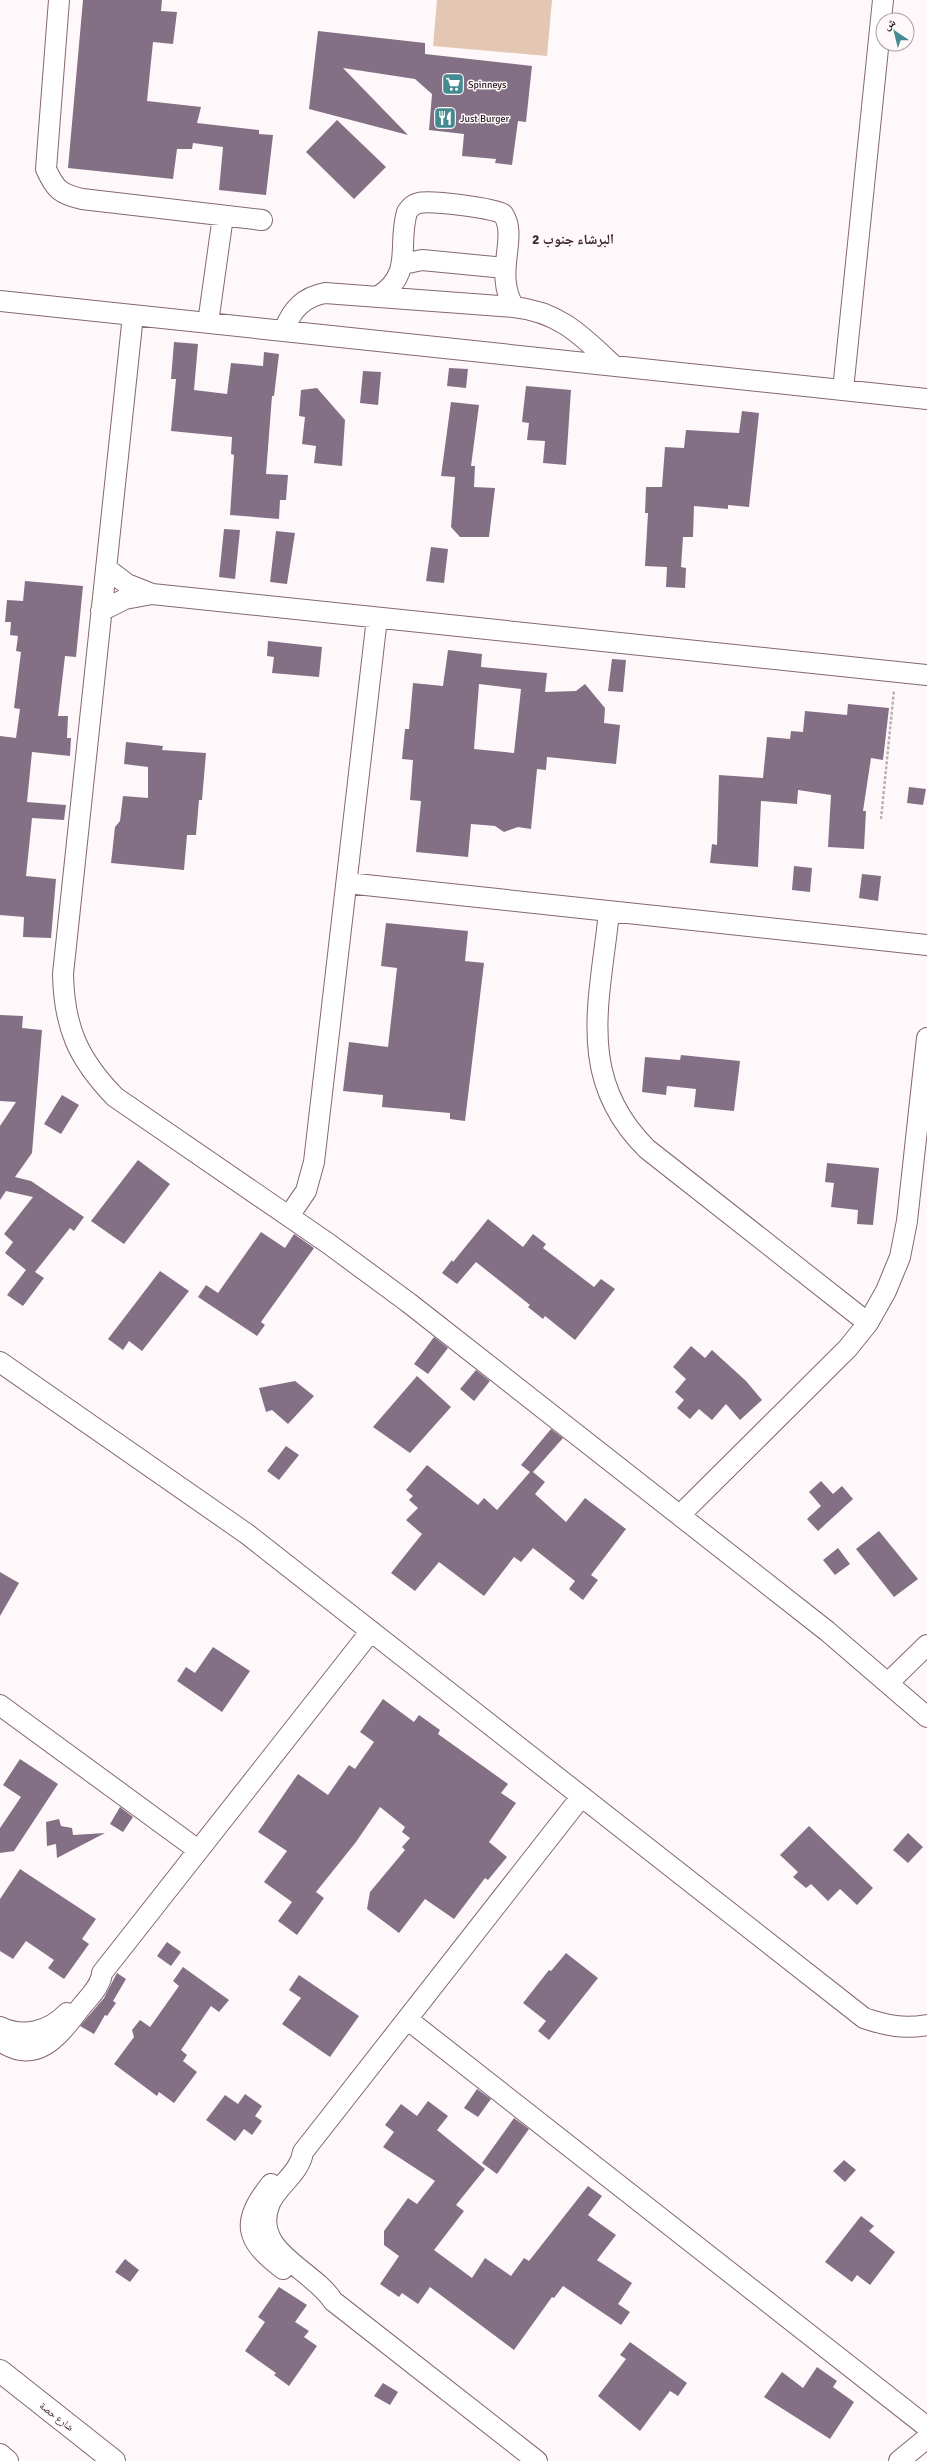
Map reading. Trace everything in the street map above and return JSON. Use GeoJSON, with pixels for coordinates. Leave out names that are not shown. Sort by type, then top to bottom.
{"type":"FeatureCollection","features":[{"type":"Feature","properties":{"kind":"main road","name":"شارع حصة"},"geometry":{"type":"LineString","coordinates":[[0,2371],[114,2461]]}},
{"type":"Feature","properties":{"kind":"main road"},"geometry":{"type":"LineString","coordinates":[[0,2455],[7,2461]]}},
{"type":"Feature","properties":{"kind":"street"},"geometry":{"type":"LineString","coordinates":[[59,0],[46,169],[52,184],[65,195],[82,199],[262,220]]}},
{"type":"Feature","properties":{"kind":"street"},"geometry":{"type":"LineString","coordinates":[[843,390],[882,0]]}},
{"type":"Feature","properties":{"kind":"street"},"geometry":{"type":"LineString","coordinates":[[379,296],[392,286],[403,264],[406,212],[412,206],[425,203],[489,209],[503,214],[509,228],[505,268],[505,289],[514,307]]}},
{"type":"Feature","properties":{"kind":"street"},"geometry":{"type":"LineString","coordinates":[[208,323],[223,216]]}},
{"type":"Feature","properties":{"kind":"street"},"geometry":{"type":"LineString","coordinates":[[403,264],[422,260],[505,268]]}},
{"type":"Feature","properties":{"kind":"street"},"geometry":{"type":"LineString","coordinates":[[284,331],[295,309],[316,295],[333,293],[514,307],[537,311],[558,319],[578,332],[614,366]]}},
{"type":"Feature","properties":{"kind":"street"},"geometry":{"type":"LineString","coordinates":[[0,301],[927,399]]}},
{"type":"Feature","properties":{"kind":"street"},"geometry":{"type":"LineString","coordinates":[[133,315],[62,974],[63,1002],[70,1029],[88,1066],[115,1097],[289,1216],[409,1303],[680,1515],[889,1682],[927,1716]]}},
{"type":"Feature","properties":{"kind":"street"},"geometry":{"type":"LineString","coordinates":[[106,568],[127,584],[152,594],[927,675]]}},
{"type":"Feature","properties":{"kind":"street"},"geometry":{"type":"LineString","coordinates":[[101,611],[126,599],[152,594]]}},
{"type":"Feature","properties":{"kind":"street"},"geometry":{"type":"LineString","coordinates":[[289,1216],[306,1191],[314,1162],[377,618]]}},
{"type":"Feature","properties":{"kind":"street"},"geometry":{"type":"LineString","coordinates":[[347,883],[927,945]]}},
{"type":"Feature","properties":{"kind":"street"},"geometry":{"type":"LineString","coordinates":[[609,912],[597,1050],[605,1087],[622,1121],[647,1149],[868,1323]]}},
{"type":"Feature","properties":{"kind":"street"},"geometry":{"type":"LineString","coordinates":[[680,1515],[848,1348],[868,1323],[886,1291],[901,1250],[907,1221],[927,1038]]}},
{"type":"Feature","properties":{"kind":"street"},"geometry":{"type":"LineString","coordinates":[[0,1362],[190,1492],[371,1631],[864,2018],[886,2026],[908,2028],[927,2025]]}},
{"type":"Feature","properties":{"kind":"street"},"geometry":{"type":"LineString","coordinates":[[0,2027],[16,2032],[27,2033],[48,2027],[66,2014],[91,1981],[102,1973],[371,1631]]}},
{"type":"Feature","properties":{"kind":"street"},"geometry":{"type":"LineString","coordinates":[[889,1682],[927,1645]]}},
{"type":"Feature","properties":{"kind":"street"},"geometry":{"type":"LineString","coordinates":[[0,1705],[198,1850]]}},
{"type":"Feature","properties":{"kind":"street"},"geometry":{"type":"LineString","coordinates":[[537,2461],[333,2301],[318,2295],[264,2254],[256,2245],[252,2234],[252,2211],[258,2200],[289,2161],[303,2152],[581,1797]]}},
{"type":"Feature","properties":{"kind":"street"},"geometry":{"type":"LineString","coordinates":[[0,2041],[16,2049],[25,2050],[40,2048],[52,2041],[98,1986],[102,1973]]}},
{"type":"Feature","properties":{"kind":"street"},"geometry":{"type":"LineString","coordinates":[[407,2019],[927,2427]]}},
{"type":"Feature","properties":{"kind":"street"},"geometry":{"type":"LineString","coordinates":[[899,2461],[927,2438]]}},
{"type":"Feature","properties":{"kind":"path"},"geometry":{"type":"LineString","coordinates":[[881,819],[896,672]]}},
{"type":"Feature","properties":{"kind":"shaded area"},"geometry":{"type":"Polygon","coordinates":[[[437,0],[552,0],[547,56],[433,46],[437,0]]]}},
{"type":"Feature","properties":{"kind":"building"},"geometry":{"type":"Polygon","coordinates":[[[83,0],[162,0],[161,11],[177,12],[173,44],[153,42],[147,101],[201,107],[197,123],[259,130],[259,134],[273,135],[266,195],[219,190],[223,147],[193,143],[192,149],[177,149],[173,179],[68,168],[83,0]]]}},
{"type":"Feature","properties":{"kind":"building"},"geometry":{"type":"Polygon","coordinates":[[[318,31],[425,43],[425,54],[532,66],[526,122],[518,121],[512,165],[495,163],[496,159],[462,156],[464,134],[429,130],[432,94],[415,79],[343,68],[408,135],[309,109],[318,31]]]}},
{"type":"Feature","properties":{"kind":"building"},"geometry":{"type":"Polygon","coordinates":[[[337,120],[386,167],[354,199],[306,152],[337,120]]]}},
{"type":"Feature","properties":{"kind":"building"},"geometry":{"type":"Polygon","coordinates":[[[174,342],[198,344],[194,390],[227,394],[231,363],[263,366],[264,352],[279,354],[274,396],[272,396],[266,474],[288,475],[286,500],[280,500],[279,519],[230,515],[234,455],[231,454],[232,437],[171,431],[176,379],[171,379],[174,342]]]}},
{"type":"Feature","properties":{"kind":"building"},"geometry":{"type":"Polygon","coordinates":[[[449,368],[468,369],[466,388],[447,386],[449,368]]]}},
{"type":"Feature","properties":{"kind":"building"},"geometry":{"type":"Polygon","coordinates":[[[363,371],[381,372],[378,405],[360,403],[363,371]]]}},
{"type":"Feature","properties":{"kind":"building"},"geometry":{"type":"Polygon","coordinates":[[[526,386],[571,390],[566,465],[543,463],[545,441],[527,440],[529,423],[522,422],[526,386]]]}},
{"type":"Feature","properties":{"kind":"building"},"geometry":{"type":"Polygon","coordinates":[[[317,388],[345,420],[342,466],[314,463],[316,446],[302,444],[305,417],[299,416],[301,390],[317,388]]]}},
{"type":"Feature","properties":{"kind":"building"},"geometry":{"type":"Polygon","coordinates":[[[451,402],[479,405],[471,466],[475,466],[474,487],[495,488],[489,537],[460,537],[451,527],[455,477],[441,476],[451,402]]]}},
{"type":"Feature","properties":{"kind":"building"},"geometry":{"type":"Polygon","coordinates":[[[742,411],[759,413],[749,507],[728,505],[728,509],[694,506],[693,537],[683,537],[681,567],[686,568],[685,588],[666,587],[667,567],[645,566],[648,513],[645,513],[646,487],[662,487],[665,447],[684,448],[686,430],[739,433],[742,411]]]}},
{"type":"Feature","properties":{"kind":"building"},"geometry":{"type":"Polygon","coordinates":[[[224,529],[240,530],[235,579],[219,577],[224,529]]]}},
{"type":"Feature","properties":{"kind":"building"},"geometry":{"type":"Polygon","coordinates":[[[276,531],[295,533],[287,584],[270,582],[276,531]]]}},
{"type":"Feature","properties":{"kind":"building"},"geometry":{"type":"Polygon","coordinates":[[[431,547],[448,549],[444,583],[426,581],[431,547]]]}},
{"type":"Feature","properties":{"kind":"building"},"geometry":{"type":"Polygon","coordinates":[[[25,581],[83,586],[76,657],[65,656],[58,716],[68,716],[67,738],[71,738],[70,756],[32,752],[27,802],[66,805],[64,820],[32,818],[26,876],[56,879],[51,938],[23,937],[24,917],[0,915],[0,736],[16,738],[20,709],[14,708],[21,652],[16,651],[18,636],[10,635],[11,622],[5,622],[7,600],[23,601],[25,581]]]}},
{"type":"Feature","properties":{"kind":"building"},"geometry":{"type":"Polygon","coordinates":[[[268,641],[322,647],[319,677],[272,673],[274,657],[267,656],[268,641]]]}},
{"type":"Feature","properties":{"kind":"building"},"geometry":{"type":"Polygon","coordinates":[[[448,650],[482,654],[481,667],[547,673],[545,692],[576,691],[585,684],[605,708],[604,723],[620,725],[616,764],[547,757],[546,770],[537,769],[531,829],[518,827],[504,832],[495,826],[471,824],[468,857],[416,852],[421,801],[410,800],[413,760],[402,759],[405,729],[409,729],[413,683],[443,686],[448,650]],[[479,684],[474,749],[514,753],[521,689],[479,684]]]}},
{"type":"Feature","properties":{"kind":"building"},"geometry":{"type":"Polygon","coordinates":[[[612,659],[626,660],[623,692],[608,691],[612,659]]]}},
{"type":"Feature","properties":{"kind":"building"},"geometry":{"type":"Polygon","coordinates":[[[848,704],[889,708],[883,760],[871,758],[863,811],[866,811],[864,849],[828,847],[831,795],[798,790],[797,804],[761,801],[758,867],[710,863],[712,844],[717,845],[719,775],[763,778],[767,737],[790,739],[791,731],[803,732],[805,711],[847,715],[848,704]]]}},
{"type":"Feature","properties":{"kind":"building"},"geometry":{"type":"Polygon","coordinates":[[[126,742],[163,746],[162,750],[206,753],[202,800],[199,800],[196,835],[187,835],[184,870],[111,863],[115,827],[120,821],[123,796],[148,798],[148,767],[124,764],[126,742]]]}},
{"type":"Feature","properties":{"kind":"building"},"geometry":{"type":"Polygon","coordinates":[[[909,787],[926,789],[923,805],[907,803],[909,787]]]}},
{"type":"Feature","properties":{"kind":"building"},"geometry":{"type":"Polygon","coordinates":[[[794,866],[812,868],[810,892],[792,890],[794,866]]]}},
{"type":"Feature","properties":{"kind":"building"},"geometry":{"type":"Polygon","coordinates":[[[862,874],[881,876],[878,901],[859,898],[862,874]]]}},
{"type":"Feature","properties":{"kind":"building"},"geometry":{"type":"Polygon","coordinates":[[[386,923],[468,931],[465,961],[484,963],[465,1121],[450,1119],[450,1113],[382,1107],[383,1095],[343,1091],[349,1042],[388,1047],[397,968],[381,966],[386,923]]]}},
{"type":"Feature","properties":{"kind":"building"},"geometry":{"type":"Polygon","coordinates":[[[0,1015],[23,1016],[22,1028],[42,1030],[32,1153],[15,1177],[31,1181],[84,1217],[74,1231],[70,1228],[35,1272],[44,1278],[23,1306],[7,1295],[26,1270],[5,1253],[13,1242],[4,1234],[33,1197],[6,1191],[0,1200],[0,1126],[16,1102],[0,1101],[0,1015]]]}},
{"type":"Feature","properties":{"kind":"building"},"geometry":{"type":"Polygon","coordinates":[[[681,1055],[740,1061],[734,1111],[694,1107],[696,1089],[667,1086],[666,1095],[642,1092],[645,1057],[680,1060],[681,1055]]]}},
{"type":"Feature","properties":{"kind":"building"},"geometry":{"type":"Polygon","coordinates":[[[62,1095],[79,1105],[61,1134],[44,1124],[62,1095]]]}},
{"type":"Feature","properties":{"kind":"building"},"geometry":{"type":"Polygon","coordinates":[[[138,1160],[170,1184],[124,1244],[91,1221],[138,1160]]]}},
{"type":"Feature","properties":{"kind":"building"},"geometry":{"type":"Polygon","coordinates":[[[827,1163],[879,1168],[873,1225],[857,1224],[858,1210],[831,1207],[834,1183],[825,1182],[827,1163]]]}},
{"type":"Feature","properties":{"kind":"building"},"geometry":{"type":"Polygon","coordinates":[[[488,1219],[523,1247],[533,1234],[546,1244],[543,1248],[594,1287],[601,1279],[615,1289],[575,1340],[545,1316],[543,1319],[528,1307],[530,1305],[476,1262],[457,1284],[442,1273],[452,1260],[453,1262],[488,1219]]]}},
{"type":"Feature","properties":{"kind":"building"},"geometry":{"type":"Polygon","coordinates":[[[261,1232],[285,1248],[294,1234],[314,1248],[261,1322],[265,1325],[257,1336],[198,1297],[206,1285],[218,1293],[261,1232]]]}},
{"type":"Feature","properties":{"kind":"building"},"geometry":{"type":"Polygon","coordinates":[[[160,1271],[189,1291],[142,1351],[129,1341],[123,1350],[108,1339],[160,1271]]]}},
{"type":"Feature","properties":{"kind":"building"},"geometry":{"type":"Polygon","coordinates":[[[434,1337],[448,1348],[428,1374],[414,1364],[434,1337]]]}},
{"type":"Feature","properties":{"kind":"building"},"geometry":{"type":"Polygon","coordinates":[[[691,1346],[705,1358],[712,1350],[746,1381],[762,1400],[740,1420],[726,1404],[712,1420],[699,1409],[690,1419],[677,1408],[684,1400],[675,1392],[686,1379],[673,1367],[691,1346]]]}},
{"type":"Feature","properties":{"kind":"building"},"geometry":{"type":"Polygon","coordinates":[[[476,1370],[490,1381],[474,1401],[460,1389],[476,1370]]]}},
{"type":"Feature","properties":{"kind":"building"},"geometry":{"type":"Polygon","coordinates":[[[417,1376],[451,1407],[410,1453],[373,1427],[417,1376]]]}},
{"type":"Feature","properties":{"kind":"building"},"geometry":{"type":"Polygon","coordinates":[[[295,1381],[314,1396],[288,1424],[272,1410],[266,1412],[259,1388],[295,1381]]]}},
{"type":"Feature","properties":{"kind":"building"},"geometry":{"type":"Polygon","coordinates":[[[551,1429],[563,1438],[533,1472],[545,1482],[535,1494],[566,1522],[585,1498],[626,1529],[591,1575],[598,1580],[583,1600],[569,1589],[575,1581],[533,1548],[521,1562],[514,1557],[484,1596],[439,1562],[415,1591],[391,1573],[422,1534],[406,1520],[418,1508],[409,1500],[413,1496],[406,1490],[427,1465],[478,1505],[484,1498],[497,1510],[530,1472],[521,1465],[551,1429]]]}},
{"type":"Feature","properties":{"kind":"building"},"geometry":{"type":"Polygon","coordinates":[[[286,1446],[299,1455],[279,1480],[267,1471],[286,1446]]]}},
{"type":"Feature","properties":{"kind":"building"},"geometry":{"type":"Polygon","coordinates":[[[821,1481],[833,1494],[842,1486],[853,1499],[818,1531],[807,1519],[821,1506],[809,1492],[821,1481]]]}},
{"type":"Feature","properties":{"kind":"building"},"geometry":{"type":"Polygon","coordinates":[[[879,1531],[918,1579],[894,1597],[856,1549],[879,1531]]]}},
{"type":"Feature","properties":{"kind":"building"},"geometry":{"type":"Polygon","coordinates":[[[838,1548],[850,1564],[835,1575],[823,1560],[838,1548]]]}},
{"type":"Feature","properties":{"kind":"building"},"geometry":{"type":"Polygon","coordinates":[[[0,1572],[19,1583],[0,1616],[0,1572]]]}},
{"type":"Feature","properties":{"kind":"building"},"geometry":{"type":"Polygon","coordinates":[[[213,1647],[250,1671],[222,1712],[177,1681],[186,1667],[195,1673],[213,1647]]]}},
{"type":"Feature","properties":{"kind":"building"},"geometry":{"type":"Polygon","coordinates":[[[383,1699],[414,1722],[419,1715],[440,1730],[438,1734],[508,1784],[501,1793],[516,1803],[489,1842],[507,1857],[488,1880],[485,1878],[454,1919],[425,1899],[399,1933],[367,1909],[370,1892],[405,1850],[402,1847],[410,1838],[402,1832],[405,1827],[380,1807],[356,1842],[316,1892],[324,1898],[297,1935],[278,1921],[292,1902],[264,1882],[287,1851],[258,1832],[298,1774],[328,1795],[349,1765],[355,1769],[374,1742],[360,1732],[383,1699]]]}},
{"type":"Feature","properties":{"kind":"building"},"geometry":{"type":"Polygon","coordinates":[[[20,1759],[58,1784],[14,1851],[0,1853],[0,1828],[21,1797],[3,1785],[20,1759]]]}},
{"type":"Feature","properties":{"kind":"building"},"geometry":{"type":"Polygon","coordinates":[[[120,1807],[133,1817],[123,1832],[110,1824],[120,1807]]]}},
{"type":"Feature","properties":{"kind":"building"},"geometry":{"type":"Polygon","coordinates":[[[59,1819],[61,1826],[72,1828],[73,1835],[105,1833],[57,1858],[56,1844],[47,1846],[46,1822],[59,1819]]]}},
{"type":"Feature","properties":{"kind":"building"},"geometry":{"type":"Polygon","coordinates":[[[809,1826],[873,1888],[857,1905],[840,1889],[828,1901],[811,1884],[806,1888],[793,1877],[798,1872],[780,1855],[809,1826]]]}},
{"type":"Feature","properties":{"kind":"building"},"geometry":{"type":"Polygon","coordinates":[[[908,1833],[923,1847],[908,1863],[893,1850],[908,1833]]]}},
{"type":"Feature","properties":{"kind":"building"},"geometry":{"type":"Polygon","coordinates":[[[20,1869],[96,1919],[82,1939],[89,1944],[64,1979],[48,1968],[54,1960],[26,1941],[13,1959],[0,1951],[0,1899],[20,1869]]]}},
{"type":"Feature","properties":{"kind":"building"},"geometry":{"type":"Polygon","coordinates":[[[167,1942],[181,1952],[171,1966],[157,1956],[167,1942]]]}},
{"type":"Feature","properties":{"kind":"building"},"geometry":{"type":"Polygon","coordinates":[[[566,1953],[598,1978],[549,2040],[538,2031],[546,2021],[523,2003],[549,1970],[551,1971],[566,1953]]]}},
{"type":"Feature","properties":{"kind":"building"},"geometry":{"type":"Polygon","coordinates":[[[183,1967],[229,2000],[219,2012],[211,2006],[181,2050],[187,2055],[183,2061],[197,2072],[174,2103],[159,2092],[157,2096],[114,2064],[134,2037],[132,2030],[140,2020],[150,2027],[179,1986],[173,1981],[183,1967]]]}},
{"type":"Feature","properties":{"kind":"building"},"geometry":{"type":"Polygon","coordinates":[[[117,1973],[126,1979],[113,2001],[116,2003],[107,2016],[105,2015],[94,2034],[80,2026],[104,1998],[117,1973]]]}},
{"type":"Feature","properties":{"kind":"building"},"geometry":{"type":"Polygon","coordinates":[[[299,1975],[359,2016],[330,2057],[282,2024],[301,1998],[289,1990],[299,1975]]]}},
{"type":"Feature","properties":{"kind":"building"},"geometry":{"type":"Polygon","coordinates":[[[477,2089],[491,2099],[478,2117],[464,2108],[477,2089]]]}},
{"type":"Feature","properties":{"kind":"building"},"geometry":{"type":"Polygon","coordinates":[[[245,2094],[262,2106],[255,2116],[262,2121],[252,2135],[244,2129],[235,2141],[206,2120],[225,2095],[238,2104],[245,2094]]]}},
{"type":"Feature","properties":{"kind":"building"},"geometry":{"type":"Polygon","coordinates":[[[428,2101],[448,2116],[437,2130],[485,2169],[456,2205],[464,2211],[434,2250],[472,2278],[485,2258],[511,2276],[524,2258],[529,2261],[588,2186],[602,2196],[588,2215],[616,2235],[597,2260],[632,2283],[618,2304],[630,2312],[621,2325],[563,2286],[554,2298],[552,2297],[514,2350],[430,2287],[418,2304],[402,2293],[399,2297],[380,2284],[399,2256],[384,2245],[384,2231],[408,2198],[417,2204],[435,2181],[383,2147],[394,2132],[385,2125],[401,2104],[417,2116],[428,2101]]]}},
{"type":"Feature","properties":{"kind":"building"},"geometry":{"type":"Polygon","coordinates":[[[514,2118],[529,2129],[497,2174],[482,2163],[514,2118]]]}},
{"type":"Feature","properties":{"kind":"building"},"geometry":{"type":"Polygon","coordinates":[[[844,2160],[856,2170],[845,2182],[833,2171],[844,2160]]]}},
{"type":"Feature","properties":{"kind":"building"},"geometry":{"type":"Polygon","coordinates":[[[861,2216],[874,2226],[869,2231],[895,2252],[870,2285],[857,2275],[852,2282],[825,2262],[861,2216]]]}},
{"type":"Feature","properties":{"kind":"building"},"geometry":{"type":"Polygon","coordinates":[[[125,2259],[139,2270],[130,2282],[115,2272],[125,2259]]]}},
{"type":"Feature","properties":{"kind":"building"},"geometry":{"type":"Polygon","coordinates":[[[279,2287],[307,2305],[295,2322],[309,2331],[304,2337],[317,2346],[289,2386],[274,2375],[276,2373],[245,2351],[265,2322],[258,2317],[279,2287]]]}},
{"type":"Feature","properties":{"kind":"building"},"geometry":{"type":"Polygon","coordinates":[[[630,2342],[687,2383],[678,2396],[670,2391],[640,2431],[598,2396],[626,2359],[620,2355],[630,2342]]]}},
{"type":"Feature","properties":{"kind":"building"},"geometry":{"type":"Polygon","coordinates":[[[817,2367],[837,2381],[833,2387],[854,2402],[830,2439],[764,2397],[782,2372],[803,2388],[817,2367]]]}},
{"type":"Feature","properties":{"kind":"building"},"geometry":{"type":"Polygon","coordinates":[[[383,2383],[398,2392],[390,2405],[374,2396],[383,2383]]]}},
{"type":"Feature","properties":{"kind":"place","name":"Spinneys"},"geometry":{"type":"Point","coordinates":[453,84]}},
{"type":"Feature","properties":{"kind":"place","name":"Just Burger"},"geometry":{"type":"Point","coordinates":[445,118]}},
{"type":"Feature","properties":{"kind":"district","name":"البرشاء جنوب 2"},"geometry":{"type":"Point","coordinates":[573,239]}}]}
